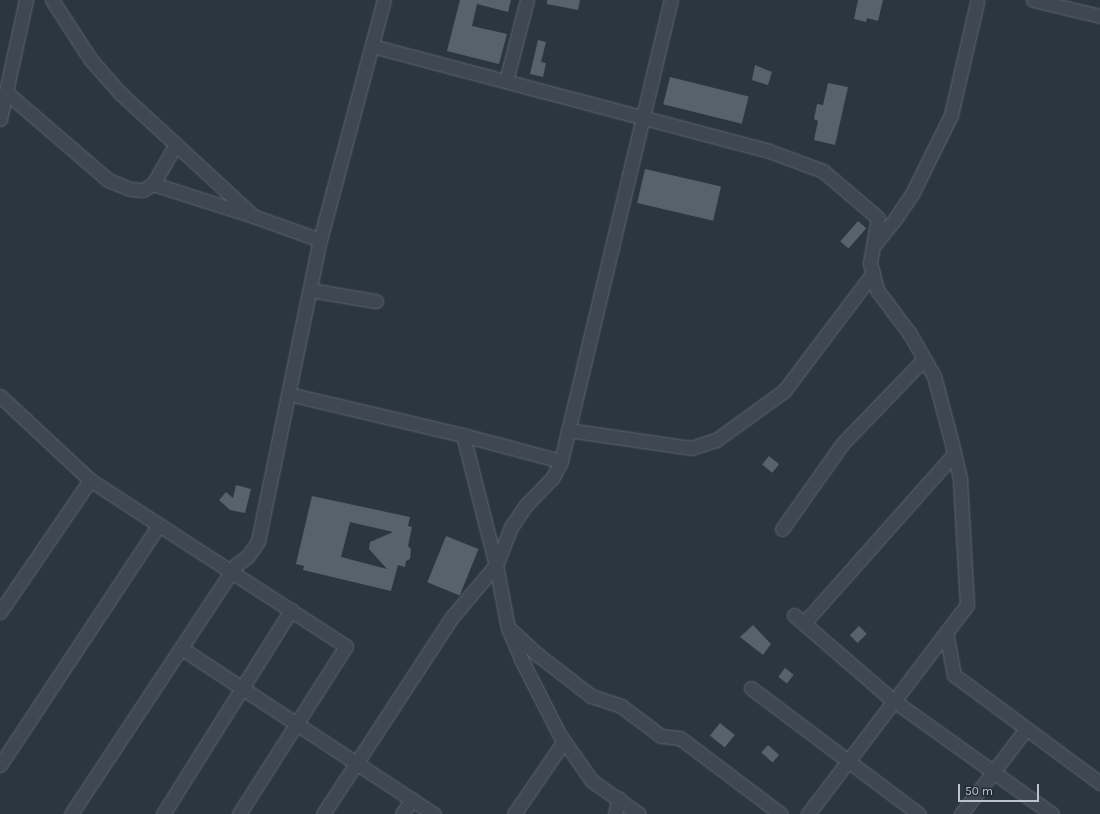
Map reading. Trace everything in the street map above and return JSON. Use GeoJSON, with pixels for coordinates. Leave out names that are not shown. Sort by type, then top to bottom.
{"type":"FeatureCollection","features":[{"type":"Feature","properties":{"kind":"street"},"geometry":{"type":"LineString","coordinates":[[0,119],[26,0]]}},
{"type":"Feature","properties":{"kind":"street"},"geometry":{"type":"LineString","coordinates":[[52,0],[91,60],[120,93],[253,216]]}},
{"type":"Feature","properties":{"kind":"street"},"geometry":{"type":"LineString","coordinates":[[71,814],[236,565],[248,556],[258,541],[320,240],[384,0]]}},
{"type":"Feature","properties":{"kind":"street"},"geometry":{"type":"LineString","coordinates":[[506,81],[527,0]]}},
{"type":"Feature","properties":{"kind":"street"},"geometry":{"type":"LineString","coordinates":[[323,814],[452,617],[496,565],[511,527],[526,505],[553,477],[561,461],[671,0]]}},
{"type":"Feature","properties":{"kind":"street"},"geometry":{"type":"LineString","coordinates":[[1034,0],[1100,16]]}},
{"type":"Feature","properties":{"kind":"street"},"geometry":{"type":"LineString","coordinates":[[873,246],[895,219],[912,194],[951,115],[975,1]]}},
{"type":"Feature","properties":{"kind":"street"},"geometry":{"type":"LineString","coordinates":[[372,46],[769,151],[822,171],[878,218],[870,263],[877,290],[910,334],[934,376],[960,480],[966,605],[808,814]]}},
{"type":"Feature","properties":{"kind":"street"},"geometry":{"type":"LineString","coordinates":[[7,92],[108,180],[130,189],[143,190],[153,184],[176,144]]}},
{"type":"Feature","properties":{"kind":"street"},"geometry":{"type":"LineString","coordinates":[[153,184],[253,216],[320,240]]}},
{"type":"Feature","properties":{"kind":"street"},"geometry":{"type":"LineString","coordinates":[[568,430],[692,448],[716,440],[784,391],[873,273]]}},
{"type":"Feature","properties":{"kind":"street"},"geometry":{"type":"LineString","coordinates":[[310,290],[376,301]]}},
{"type":"Feature","properties":{"kind":"street"},"geometry":{"type":"LineString","coordinates":[[782,529],[843,443],[924,359]]}},
{"type":"Feature","properties":{"kind":"street"},"geometry":{"type":"LineString","coordinates":[[289,394],[561,461]]}},
{"type":"Feature","properties":{"kind":"street"},"geometry":{"type":"LineString","coordinates":[[0,396],[90,480],[346,646],[239,814]]}},
{"type":"Feature","properties":{"kind":"street"},"geometry":{"type":"LineString","coordinates":[[463,436],[496,565],[508,628],[521,659],[564,741],[592,781],[640,814]]}},
{"type":"Feature","properties":{"kind":"street"},"geometry":{"type":"LineString","coordinates":[[804,623],[954,454]]}},
{"type":"Feature","properties":{"kind":"street"},"geometry":{"type":"LineString","coordinates":[[0,612],[90,480]]}},
{"type":"Feature","properties":{"kind":"street"},"geometry":{"type":"LineString","coordinates":[[0,765],[159,525]]}},
{"type":"Feature","properties":{"kind":"street"},"geometry":{"type":"LineString","coordinates":[[162,814],[290,610]]}},
{"type":"Feature","properties":{"kind":"street"},"geometry":{"type":"LineString","coordinates":[[794,615],[894,701],[1052,814]]}},
{"type":"Feature","properties":{"kind":"street"},"geometry":{"type":"LineString","coordinates":[[508,628],[538,655],[591,696],[621,706],[661,736],[680,738],[781,814]]}},
{"type":"Feature","properties":{"kind":"street"},"geometry":{"type":"LineString","coordinates":[[946,632],[954,675],[1100,783]]}},
{"type":"Feature","properties":{"kind":"street"},"geometry":{"type":"LineString","coordinates":[[181,648],[434,814]]}},
{"type":"Feature","properties":{"kind":"street"},"geometry":{"type":"LineString","coordinates":[[752,688],[919,814]]}},
{"type":"Feature","properties":{"kind":"street"},"geometry":{"type":"LineString","coordinates":[[961,814],[1026,728]]}},
{"type":"Feature","properties":{"kind":"street"},"geometry":{"type":"LineString","coordinates":[[514,814],[564,741]]}},
{"type":"Feature","properties":{"kind":"street"},"geometry":{"type":"LineString","coordinates":[[402,814],[412,799]]}},
{"type":"Feature","properties":{"kind":"street"},"geometry":{"type":"LineString","coordinates":[[615,814],[619,799]]}},
{"type":"Feature","properties":{"kind":"building"},"geometry":{"type":"Polygon","coordinates":[[[460,0],[511,0],[508,12],[477,4],[472,26],[507,34],[499,64],[447,51],[460,0]]]}},
{"type":"Feature","properties":{"kind":"building"},"geometry":{"type":"Polygon","coordinates":[[[547,0],[580,0],[578,10],[547,4],[547,0]]]}},
{"type":"Feature","properties":{"kind":"building"},"geometry":{"type":"Polygon","coordinates":[[[858,0],[883,0],[878,21],[867,18],[866,22],[854,19],[858,0]]]}},
{"type":"Feature","properties":{"kind":"building"},"geometry":{"type":"Polygon","coordinates":[[[538,40],[546,42],[541,62],[546,63],[543,77],[530,74],[538,40]]]}},
{"type":"Feature","properties":{"kind":"building"},"geometry":{"type":"Polygon","coordinates":[[[755,65],[772,72],[768,85],[752,80],[755,65]]]}},
{"type":"Feature","properties":{"kind":"building"},"geometry":{"type":"Polygon","coordinates":[[[670,77],[749,97],[742,124],[663,104],[670,77]]]}},
{"type":"Feature","properties":{"kind":"building"},"geometry":{"type":"Polygon","coordinates":[[[828,83],[848,87],[835,145],[814,140],[818,121],[814,119],[817,104],[823,105],[828,83]]]}},
{"type":"Feature","properties":{"kind":"building"},"geometry":{"type":"Polygon","coordinates":[[[645,169],[721,187],[713,221],[637,203],[645,169]]]}},
{"type":"Feature","properties":{"kind":"building"},"geometry":{"type":"Polygon","coordinates":[[[858,221],[866,228],[849,249],[840,241],[858,221]]]}},
{"type":"Feature","properties":{"kind":"building"},"geometry":{"type":"Polygon","coordinates":[[[769,456],[779,464],[772,473],[762,465],[769,456]]]}},
{"type":"Feature","properties":{"kind":"building"},"geometry":{"type":"Polygon","coordinates":[[[236,485],[251,489],[245,513],[230,510],[219,500],[226,492],[233,498],[236,485]]]}},
{"type":"Feature","properties":{"kind":"building"},"geometry":{"type":"Polygon","coordinates":[[[312,496],[410,517],[408,526],[412,527],[408,546],[411,549],[410,559],[406,561],[405,567],[398,565],[391,591],[303,570],[304,566],[296,564],[312,496]],[[350,522],[341,557],[387,569],[369,549],[370,542],[393,532],[350,522]]]}},
{"type":"Feature","properties":{"kind":"building"},"geometry":{"type":"Polygon","coordinates":[[[446,536],[478,549],[460,595],[427,582],[446,536]]]}},
{"type":"Feature","properties":{"kind":"building"},"geometry":{"type":"Polygon","coordinates":[[[753,625],[771,644],[763,655],[740,637],[753,625]]]}},
{"type":"Feature","properties":{"kind":"building"},"geometry":{"type":"Polygon","coordinates":[[[859,626],[867,634],[858,643],[850,635],[859,626]]]}},
{"type":"Feature","properties":{"kind":"building"},"geometry":{"type":"Polygon","coordinates":[[[785,668],[794,675],[787,683],[778,677],[785,668]]]}},
{"type":"Feature","properties":{"kind":"building"},"geometry":{"type":"Polygon","coordinates":[[[720,723],[735,735],[725,747],[710,735],[720,723]]]}},
{"type":"Feature","properties":{"kind":"building"},"geometry":{"type":"Polygon","coordinates":[[[768,745],[779,755],[772,762],[761,752],[768,745]]]}}]}
